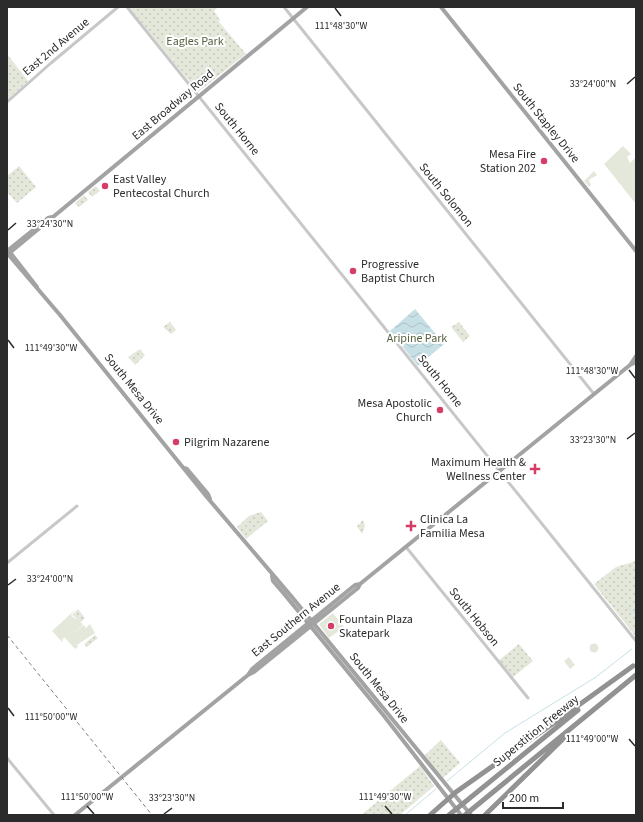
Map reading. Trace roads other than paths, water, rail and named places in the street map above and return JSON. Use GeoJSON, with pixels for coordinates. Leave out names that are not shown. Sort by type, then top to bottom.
{"type":"FeatureCollection","features":[{"type":"Feature","properties":{"kind":"highway"},"geometry":{"type":"LineString","coordinates":[[430,815],[448,798],[634,664]]}},
{"type":"Feature","properties":{"kind":"highway","name":"Superstition Freeway"},"geometry":{"type":"LineString","coordinates":[[449,815],[634,664]]}},
{"type":"Feature","properties":{"kind":"highway","name":"Superstition Freeway"},"geometry":{"type":"LineString","coordinates":[[464,815],[636,675]]}},
{"type":"Feature","properties":{"kind":"highway"},"geometry":{"type":"LineString","coordinates":[[485,815],[552,749],[610,696]]}},
{"type":"Feature","properties":{"kind":"main road","name":"East Broadway Road"},"geometry":{"type":"LineString","coordinates":[[8,252],[48,218],[52,218],[306,7]]}},
{"type":"Feature","properties":{"kind":"main road","name":"South Stapley Drive"},"geometry":{"type":"LineString","coordinates":[[441,7],[636,252]]}},
{"type":"Feature","properties":{"kind":"main road","name":"South Mesa Drive"},"geometry":{"type":"LineString","coordinates":[[8,252],[184,468],[204,489],[210,499],[272,575],[295,600],[309,621]]}},
{"type":"Feature","properties":{"kind":"main road","name":"East Southern Avenue"},"geometry":{"type":"LineString","coordinates":[[630,365],[636,356]]}},
{"type":"Feature","properties":{"kind":"main road","name":"East Southern Avenue"},"geometry":{"type":"LineString","coordinates":[[248,675],[252,669],[309,621],[349,590],[360,584],[630,365],[636,362]]}},
{"type":"Feature","properties":{"kind":"main road","name":"South Mesa Drive"},"geometry":{"type":"LineString","coordinates":[[272,575],[273,581],[309,621],[461,815]]}},
{"type":"Feature","properties":{"kind":"main road","name":"East Southern Avenue"},"geometry":{"type":"LineString","coordinates":[[75,815],[248,675],[263,666],[313,626],[358,588],[360,584]]}},
{"type":"Feature","properties":{"kind":"main road"},"geometry":{"type":"LineString","coordinates":[[280,589],[295,600]]}},
{"type":"Feature","properties":{"kind":"main road"},"geometry":{"type":"LineString","coordinates":[[336,606],[349,590]]}},
{"type":"Feature","properties":{"kind":"main road","name":"South Mesa Drive"},"geometry":{"type":"LineString","coordinates":[[313,626],[471,815]]}},
{"type":"Feature","properties":{"kind":"main road"},"geometry":{"type":"LineString","coordinates":[[263,666],[275,653],[274,650]]}},
{"type":"Feature","properties":{"kind":"street","name":"East 2nd Avenue"},"geometry":{"type":"LineString","coordinates":[[7,102],[46,67],[118,7]]}},
{"type":"Feature","properties":{"kind":"street","name":"South Horne"},"geometry":{"type":"LineString","coordinates":[[127,7],[636,641]]}},
{"type":"Feature","properties":{"kind":"street","name":"South Solomon"},"geometry":{"type":"LineString","coordinates":[[284,7],[594,394]]}},
{"type":"Feature","properties":{"kind":"street"},"geometry":{"type":"LineString","coordinates":[[7,563],[77,506]]}},
{"type":"Feature","properties":{"kind":"street","name":"South Hobson"},"geometry":{"type":"LineString","coordinates":[[406,547],[528,698]]}},
{"type":"Feature","properties":{"kind":"street"},"geometry":{"type":"LineString","coordinates":[[7,758],[54,815]]}},
{"type":"Feature","properties":{"kind":"water","name":"Aripine Park"},"geometry":{"type":"Polygon","coordinates":[[[415,309],[444,344],[418,366],[390,331],[415,309]]]}},
{"type":"Feature","properties":{"kind":"waterway"},"geometry":{"type":"LineString","coordinates":[[626,607],[636,614]]}},
{"type":"Feature","properties":{"kind":"waterway"},"geometry":{"type":"LineString","coordinates":[[447,781],[505,733],[596,677],[632,649]]}},
{"type":"Feature","properties":{"kind":"waterway"},"geometry":{"type":"LineString","coordinates":[[405,815],[436,789]]}},
{"type":"Feature","properties":{"kind":"railway"},"geometry":{"type":"LineString","coordinates":[[7,635],[152,815]]}},
{"type":"Feature","properties":{"kind":"place","name":"Mesa Fire Station 202"},"geometry":{"type":"Point","coordinates":[544,161]}},
{"type":"Feature","properties":{"kind":"place","name":"East Valley Pentecostal Church"},"geometry":{"type":"Point","coordinates":[105,186]}},
{"type":"Feature","properties":{"kind":"place","name":"Progressive Baptist Church"},"geometry":{"type":"Point","coordinates":[353,271]}},
{"type":"Feature","properties":{"kind":"place","name":"Mesa Apostolic Church"},"geometry":{"type":"Point","coordinates":[440,410]}},
{"type":"Feature","properties":{"kind":"place","name":"Pilgrim Nazarene"},"geometry":{"type":"Point","coordinates":[176,442]}},
{"type":"Feature","properties":{"kind":"place","name":"Maximum Health & Wellness Center"},"geometry":{"type":"Point","coordinates":[535,469]}},
{"type":"Feature","properties":{"kind":"place","name":"Clinica La Familia Mesa"},"geometry":{"type":"Point","coordinates":[411,526]}},
{"type":"Feature","properties":{"kind":"place","name":"Fountain Plaza Skatepark"},"geometry":{"type":"Point","coordinates":[331,626]}},
{"type":"Feature","properties":{"kind":"park label","name":"Eagles Park"},"geometry":{"type":"Point","coordinates":[195,41]}}]}
